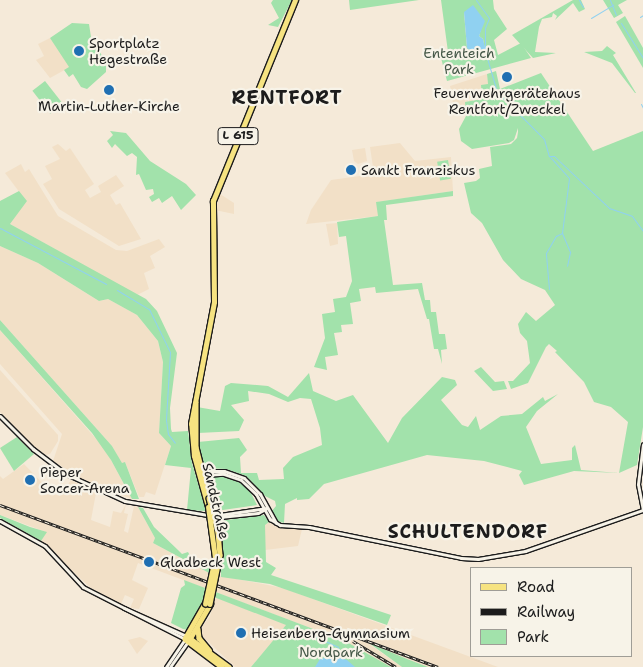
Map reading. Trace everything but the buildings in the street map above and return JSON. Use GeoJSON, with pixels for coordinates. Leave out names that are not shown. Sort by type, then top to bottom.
{"type":"FeatureCollection","features":[{"type":"Feature","properties":{"kind":"main road","name":"Sandstraße"},"geometry":{"type":"LineString","coordinates":[[188,639],[208,604],[215,558],[195,432],[196,388],[215,294],[211,214],[215,192],[295,0]]}},
{"type":"Feature","properties":{"kind":"main road"},"geometry":{"type":"LineString","coordinates":[[0,416],[48,461],[100,492],[142,505],[213,516],[265,509]]}},
{"type":"Feature","properties":{"kind":"main road"},"geometry":{"type":"LineString","coordinates":[[201,473],[224,474],[241,480],[256,494],[276,523],[461,558],[478,559],[525,551],[643,510],[638,484],[643,444]]}},
{"type":"Feature","properties":{"kind":"main road","name":"Sandstraße"},"geometry":{"type":"LineString","coordinates":[[168,667],[198,627],[208,604],[220,555],[218,532],[201,473]]}},
{"type":"Feature","properties":{"kind":"main road"},"geometry":{"type":"LineString","coordinates":[[0,521],[45,546],[83,587],[116,606],[188,639],[210,652],[229,667]]}},
{"type":"Feature","properties":{"kind":"main road"},"geometry":{"type":"LineString","coordinates":[[198,627],[199,638],[210,652]]}},
{"type":"Feature","properties":{"kind":"main road"},"geometry":{"type":"LineString","coordinates":[[188,639],[222,667]]}},
{"type":"Feature","properties":{"kind":"shaded area"},"geometry":{"type":"Polygon","coordinates":[[[50,38],[70,67],[50,78],[36,60],[44,56],[38,44],[50,38]]]}},
{"type":"Feature","properties":{"kind":"shaded area"},"geometry":{"type":"Polygon","coordinates":[[[487,74],[488,84],[483,99],[465,102],[466,106],[454,110],[450,86],[487,74]]]}},
{"type":"Feature","properties":{"kind":"shaded area"},"geometry":{"type":"Polygon","coordinates":[[[400,143],[415,161],[451,157],[453,191],[377,202],[379,216],[306,224],[311,210],[331,180],[374,174],[370,147],[400,143]]]}},
{"type":"Feature","properties":{"kind":"shaded area"},"geometry":{"type":"Polygon","coordinates":[[[58,144],[66,151],[70,148],[94,184],[85,190],[90,198],[101,192],[98,186],[116,175],[124,186],[110,195],[116,205],[120,203],[141,239],[119,246],[59,209],[43,184],[52,179],[45,166],[60,159],[52,147],[58,144]]]}},
{"type":"Feature","properties":{"kind":"shaded area"},"geometry":{"type":"Polygon","coordinates":[[[365,148],[367,161],[358,164],[354,161],[352,150],[365,148]]]}},
{"type":"Feature","properties":{"kind":"shaded area"},"geometry":{"type":"Polygon","coordinates":[[[21,164],[25,172],[29,169],[58,216],[116,250],[127,251],[159,239],[165,247],[150,256],[155,268],[144,273],[149,289],[137,295],[10,224],[26,201],[5,173],[21,164]]]}},
{"type":"Feature","properties":{"kind":"shaded area"},"geometry":{"type":"Polygon","coordinates":[[[220,194],[234,203],[234,214],[215,210],[220,194]]]}},
{"type":"Feature","properties":{"kind":"shaded area"},"geometry":{"type":"Polygon","coordinates":[[[337,223],[338,244],[330,246],[326,224],[337,223]]]}},
{"type":"Feature","properties":{"kind":"shaded area"},"geometry":{"type":"Polygon","coordinates":[[[0,246],[38,263],[99,301],[108,299],[137,315],[158,341],[163,362],[159,433],[171,446],[155,495],[146,492],[144,497],[139,497],[125,462],[122,464],[112,446],[0,320],[0,246]]]}},
{"type":"Feature","properties":{"kind":"shaded area"},"geometry":{"type":"Polygon","coordinates":[[[0,330],[105,449],[132,499],[88,483],[53,461],[62,434],[0,364],[0,330]]]}},
{"type":"Feature","properties":{"kind":"shaded area"},"geometry":{"type":"Polygon","coordinates":[[[0,370],[58,435],[58,441],[50,454],[45,455],[30,443],[0,412],[0,370]]]}},
{"type":"Feature","properties":{"kind":"shaded area"},"geometry":{"type":"Polygon","coordinates":[[[24,464],[53,494],[60,496],[71,480],[96,493],[91,520],[110,527],[113,511],[121,513],[126,504],[124,513],[128,514],[124,531],[128,533],[134,506],[138,507],[155,538],[153,543],[211,574],[283,588],[498,667],[428,667],[369,644],[402,667],[391,667],[345,641],[138,563],[132,580],[148,588],[139,609],[130,608],[134,599],[125,595],[121,604],[113,601],[91,588],[61,561],[41,541],[46,532],[0,515],[0,476],[3,479],[24,464]]]}},
{"type":"Feature","properties":{"kind":"shaded area"},"geometry":{"type":"Polygon","coordinates":[[[269,522],[281,528],[302,529],[298,546],[265,550],[265,525],[269,522]]]}},
{"type":"Feature","properties":{"kind":"shaded area","name":"Heisenberg-Gymnasium"},"geometry":{"type":"Polygon","coordinates":[[[215,597],[287,625],[251,667],[235,667],[201,635],[202,627],[210,616],[215,597]]]}},
{"type":"Feature","properties":{"kind":"shaded area"},"geometry":{"type":"Polygon","coordinates":[[[140,637],[148,641],[137,654],[128,640],[140,637]]]}},
{"type":"Feature","properties":{"kind":"green space"},"geometry":{"type":"Polygon","coordinates":[[[273,0],[292,0],[278,27],[268,25],[279,18],[271,3],[273,0]]]}},
{"type":"Feature","properties":{"kind":"green space"},"geometry":{"type":"Polygon","coordinates":[[[349,0],[419,0],[350,10],[349,0]]]}},
{"type":"Feature","properties":{"kind":"green space","name":"Ententeich Park"},"geometry":{"type":"Polygon","coordinates":[[[441,0],[493,0],[494,9],[507,29],[494,40],[498,55],[521,43],[531,58],[447,81],[440,54],[448,52],[441,0]],[[464,12],[467,48],[476,52],[485,50],[483,39],[479,36],[483,22],[464,12]]]}},
{"type":"Feature","properties":{"kind":"green space"},"geometry":{"type":"Polygon","coordinates":[[[573,0],[581,0],[585,9],[579,12],[573,3],[555,20],[557,16],[553,13],[552,17],[542,19],[539,27],[535,52],[556,53],[533,58],[512,35],[573,0]]]}},
{"type":"Feature","properties":{"kind":"green space"},"geometry":{"type":"Polygon","coordinates":[[[603,0],[627,0],[618,5],[623,13],[614,18],[603,0]]]}},
{"type":"Feature","properties":{"kind":"green space"},"geometry":{"type":"Polygon","coordinates":[[[625,16],[643,48],[643,68],[616,22],[625,16]]]}},
{"type":"Feature","properties":{"kind":"green space","name":"Sportplatz Hegestraße"},"geometry":{"type":"Polygon","coordinates":[[[72,23],[89,24],[91,37],[94,37],[106,66],[106,72],[87,89],[81,87],[73,74],[69,77],[64,70],[69,67],[50,38],[72,23]]]}},
{"type":"Feature","properties":{"kind":"green space"},"geometry":{"type":"Polygon","coordinates":[[[607,46],[616,53],[613,55],[636,93],[612,63],[584,52],[602,51],[607,46]]]}},
{"type":"Feature","properties":{"kind":"green space"},"geometry":{"type":"Polygon","coordinates":[[[496,71],[500,89],[541,73],[593,151],[643,131],[643,427],[637,465],[619,473],[628,422],[611,407],[594,402],[584,382],[549,344],[528,383],[511,389],[508,381],[513,381],[530,363],[527,341],[520,333],[518,324],[526,312],[536,321],[555,305],[545,290],[521,279],[503,260],[482,223],[471,213],[464,183],[476,181],[480,178],[479,169],[492,166],[490,147],[511,144],[517,138],[518,128],[514,140],[509,143],[472,149],[461,141],[459,129],[466,116],[465,102],[482,99],[481,85],[488,84],[487,74],[496,71]]]}},
{"type":"Feature","properties":{"kind":"green space"},"geometry":{"type":"Polygon","coordinates":[[[45,81],[63,104],[50,114],[32,91],[45,81]]]}},
{"type":"Feature","properties":{"kind":"green space"},"geometry":{"type":"Polygon","coordinates":[[[110,131],[126,133],[150,161],[186,184],[196,195],[181,210],[172,196],[162,203],[159,198],[152,202],[149,197],[154,194],[153,189],[146,190],[139,174],[136,175],[137,157],[132,153],[127,156],[115,144],[112,148],[107,141],[113,135],[110,131]]]}},
{"type":"Feature","properties":{"kind":"green space"},"geometry":{"type":"Polygon","coordinates":[[[448,160],[451,179],[440,180],[437,162],[448,160]]]}},
{"type":"Feature","properties":{"kind":"green space"},"geometry":{"type":"Polygon","coordinates":[[[19,191],[27,201],[10,224],[146,299],[157,311],[177,353],[170,408],[171,429],[172,432],[188,431],[192,463],[206,511],[187,510],[191,468],[165,465],[171,446],[159,433],[163,362],[158,341],[137,315],[108,299],[99,301],[38,263],[0,246],[0,201],[19,191]]]}},
{"type":"Feature","properties":{"kind":"green space"},"geometry":{"type":"Polygon","coordinates":[[[453,191],[453,196],[386,205],[387,220],[384,220],[393,285],[422,283],[425,300],[430,300],[431,312],[436,312],[439,334],[445,334],[447,349],[441,350],[442,364],[438,349],[434,349],[429,319],[427,319],[418,289],[376,293],[375,287],[359,289],[361,301],[350,303],[353,324],[341,325],[342,332],[334,333],[338,355],[325,357],[327,370],[314,367],[325,338],[322,314],[335,312],[333,299],[346,297],[352,281],[346,236],[339,237],[337,222],[378,216],[376,202],[453,191]]]}},
{"type":"Feature","properties":{"kind":"green space"},"geometry":{"type":"Polygon","coordinates":[[[0,320],[112,446],[122,463],[125,462],[139,499],[132,499],[111,460],[92,433],[0,330],[0,320]]]}},
{"type":"Feature","properties":{"kind":"green space"},"geometry":{"type":"Polygon","coordinates":[[[481,367],[495,382],[504,381],[507,389],[493,391],[474,371],[481,367]]]}},
{"type":"Feature","properties":{"kind":"green space"},"geometry":{"type":"Polygon","coordinates":[[[309,373],[313,391],[336,401],[353,395],[388,443],[402,418],[442,377],[455,380],[457,385],[441,400],[462,425],[468,427],[476,416],[480,430],[501,416],[522,414],[543,397],[545,401],[558,394],[537,411],[526,427],[541,464],[572,460],[572,448],[575,445],[581,470],[619,473],[574,471],[524,485],[519,475],[522,471],[484,461],[427,455],[324,484],[309,499],[297,500],[297,498],[285,504],[284,523],[278,521],[271,512],[276,506],[275,501],[265,496],[246,476],[226,469],[204,468],[198,442],[239,438],[247,450],[240,457],[241,473],[257,473],[259,480],[284,479],[283,468],[293,457],[322,445],[320,428],[311,399],[300,398],[288,402],[269,394],[248,391],[249,401],[231,405],[244,420],[239,431],[198,433],[197,407],[220,411],[225,386],[231,383],[268,386],[288,397],[309,373]]]}},
{"type":"Feature","properties":{"kind":"green space"},"geometry":{"type":"Polygon","coordinates":[[[17,437],[34,454],[14,471],[0,448],[17,437]]]}},
{"type":"Feature","properties":{"kind":"green space"},"geometry":{"type":"Polygon","coordinates":[[[211,476],[220,476],[239,482],[250,491],[257,505],[216,511],[209,479],[211,476]]]}},
{"type":"Feature","properties":{"kind":"green space"},"geometry":{"type":"Polygon","coordinates":[[[138,507],[143,508],[154,527],[182,554],[188,552],[195,565],[212,569],[211,574],[153,543],[155,538],[138,507]]]}},
{"type":"Feature","properties":{"kind":"green space"},"geometry":{"type":"Polygon","coordinates":[[[0,515],[47,532],[41,541],[0,518],[0,515]]]}},
{"type":"Feature","properties":{"kind":"green space"},"geometry":{"type":"Polygon","coordinates":[[[264,515],[269,522],[265,525],[266,562],[276,568],[271,575],[391,615],[387,625],[270,584],[221,577],[220,521],[264,515]]]}},
{"type":"Feature","properties":{"kind":"green space","name":"Nordpark"},"geometry":{"type":"Polygon","coordinates":[[[184,580],[345,641],[391,667],[251,667],[286,625],[206,594],[188,630],[183,629],[171,623],[181,588],[185,585],[184,580]]]}},
{"type":"Feature","properties":{"kind":"green space"},"geometry":{"type":"Polygon","coordinates":[[[369,643],[407,659],[428,667],[402,667],[369,643]]]}},
{"type":"Feature","properties":{"kind":"water"},"geometry":{"type":"Polygon","coordinates":[[[473,5],[485,21],[479,36],[483,39],[486,52],[473,53],[467,48],[464,12],[473,5]]]}},
{"type":"Feature","properties":{"kind":"water"},"geometry":{"type":"Polygon","coordinates":[[[333,656],[347,660],[355,667],[315,667],[320,659],[333,656]]]}},
{"type":"Feature","properties":{"kind":"waterway"},"geometry":{"type":"LineString","coordinates":[[476,0],[489,18],[485,28],[485,51],[497,92],[544,139],[549,156],[554,156],[609,208],[632,216],[643,231]]}},
{"type":"Feature","properties":{"kind":"waterway"},"geometry":{"type":"LineString","coordinates":[[579,0],[583,7]]}},
{"type":"Feature","properties":{"kind":"waterway"},"geometry":{"type":"LineString","coordinates":[[610,0],[616,15]]}},
{"type":"Feature","properties":{"kind":"waterway"},"geometry":{"type":"LineString","coordinates":[[591,18],[613,5]]}},
{"type":"Feature","properties":{"kind":"waterway"},"geometry":{"type":"LineString","coordinates":[[621,23],[643,58]]}},
{"type":"Feature","properties":{"kind":"waterway"},"geometry":{"type":"LineString","coordinates":[[641,104],[643,108]]}},
{"type":"Feature","properties":{"kind":"waterway"},"geometry":{"type":"LineString","coordinates":[[549,289],[546,253],[556,236],[562,233],[569,178],[550,157]]}},
{"type":"Feature","properties":{"kind":"waterway"},"geometry":{"type":"LineString","coordinates":[[0,228],[106,284]]}},
{"type":"Feature","properties":{"kind":"waterway"},"geometry":{"type":"LineString","coordinates":[[562,233],[570,252],[567,266]]}},
{"type":"Feature","properties":{"kind":"waterway"},"geometry":{"type":"LineString","coordinates":[[117,290],[149,309],[170,352],[166,420],[168,434],[175,443]]}},
{"type":"Feature","properties":{"kind":"waterway"},"geometry":{"type":"LineString","coordinates":[[294,627],[338,647],[341,658]]}},
{"type":"Feature","properties":{"kind":"railway"},"geometry":{"type":"LineString","coordinates":[[0,505],[438,667]]}},
{"type":"Feature","properties":{"kind":"railway"},"geometry":{"type":"LineString","coordinates":[[353,641],[396,667]]}},
{"type":"Feature","properties":{"kind":"place","name":"Sportplatz Hegestraße"},"geometry":{"type":"Point","coordinates":[79,51]}},
{"type":"Feature","properties":{"kind":"place","name":"Feuerwehrgerätehaus Rentfort/Zweckel"},"geometry":{"type":"Point","coordinates":[507,77]}},
{"type":"Feature","properties":{"kind":"place","name":"Martin-Luther-Kirche"},"geometry":{"type":"Point","coordinates":[109,90]}},
{"type":"Feature","properties":{"kind":"place","name":"Sankt Franziskus"},"geometry":{"type":"Point","coordinates":[351,170]}},
{"type":"Feature","properties":{"kind":"place","name":"Pieper Soccer-Arena"},"geometry":{"type":"Point","coordinates":[30,480]}},
{"type":"Feature","properties":{"kind":"place","name":"Gladbeck West"},"geometry":{"type":"Point","coordinates":[149,562]}},
{"type":"Feature","properties":{"kind":"place","name":"Heisenberg-Gymnasium"},"geometry":{"type":"Point","coordinates":[241,633]}},
{"type":"Feature","properties":{"kind":"district","name":"RENTFORT"},"geometry":{"type":"Point","coordinates":[287,98]}},
{"type":"Feature","properties":{"kind":"district","name":"SCHULTENDORF"},"geometry":{"type":"Point","coordinates":[468,532]}}]}
